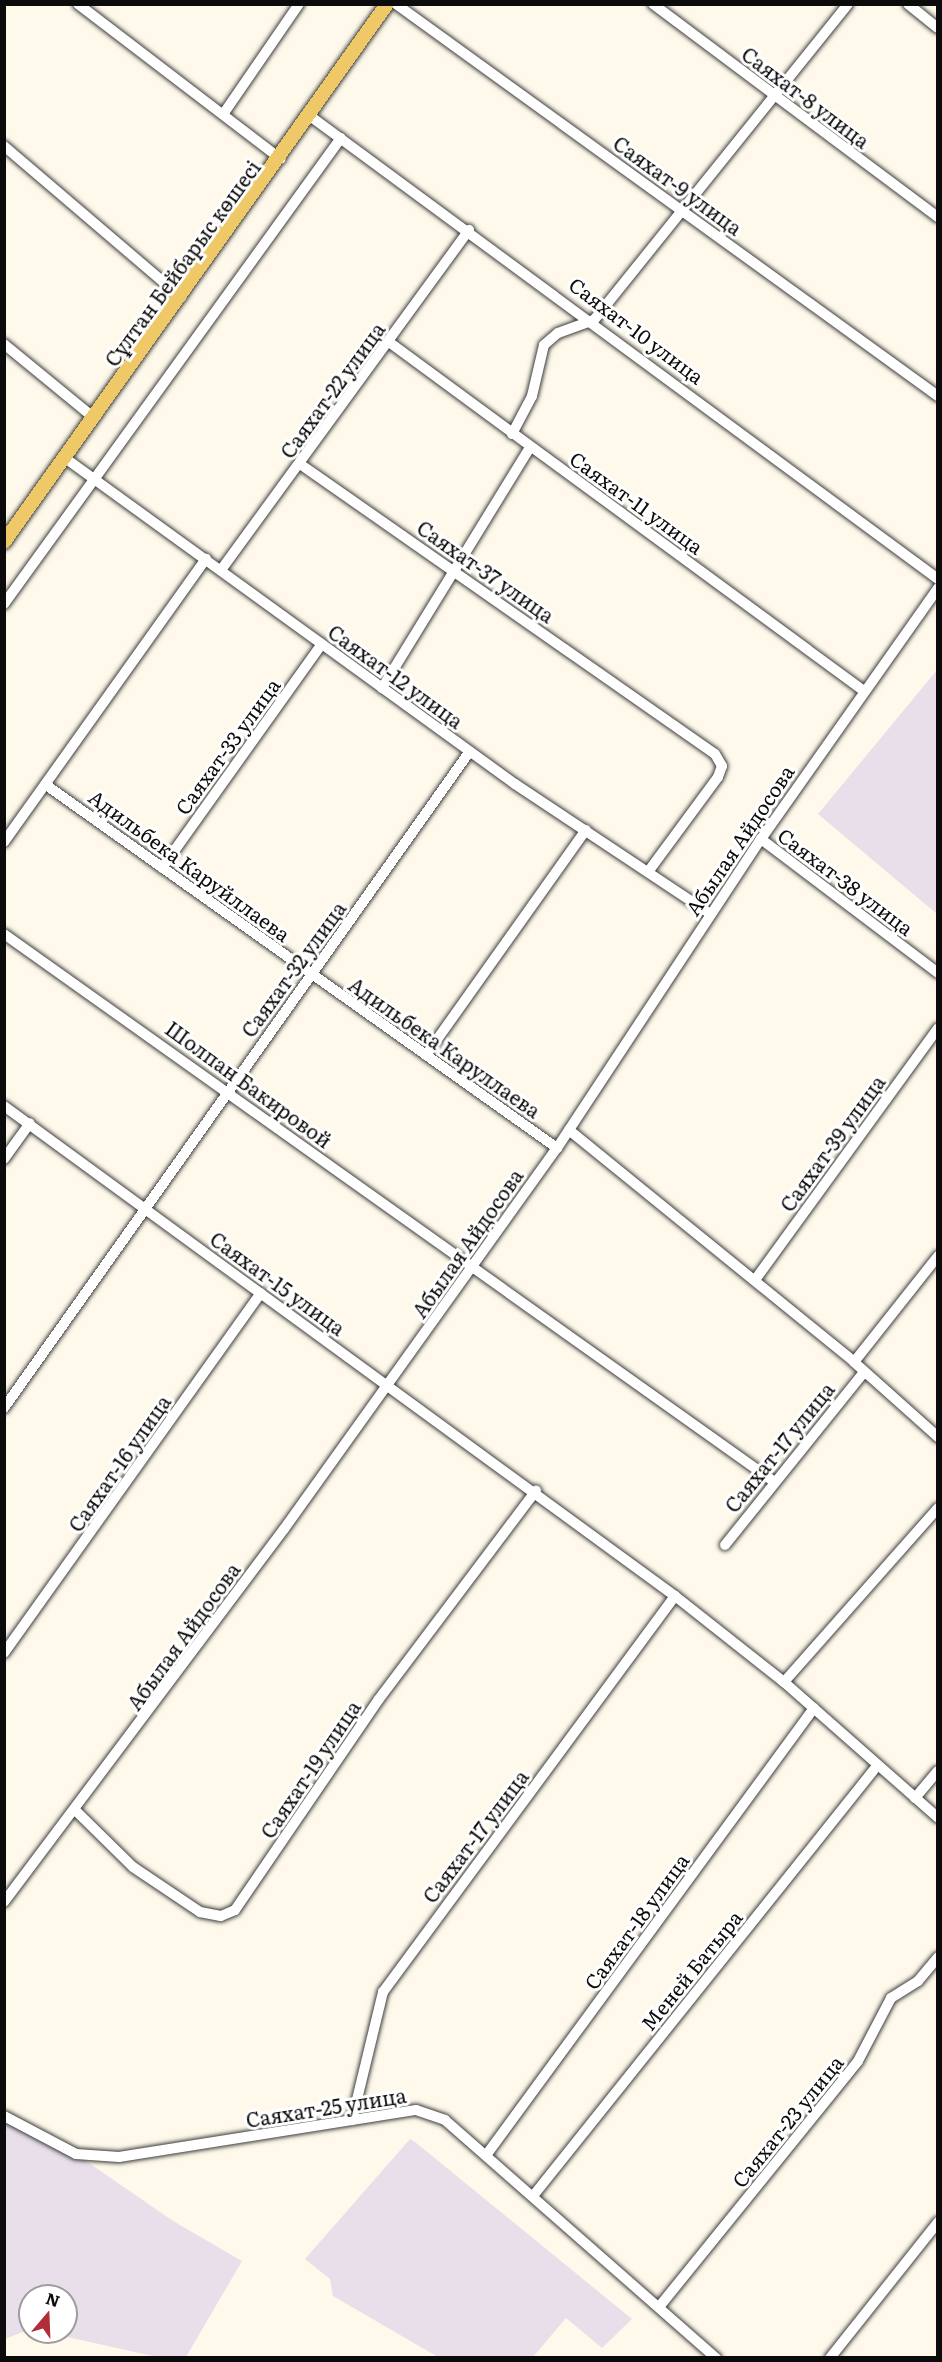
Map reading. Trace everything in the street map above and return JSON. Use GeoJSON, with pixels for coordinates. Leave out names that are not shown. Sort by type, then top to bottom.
{"type":"FeatureCollection","features":[{"type":"Feature","properties":{"kind":"main road","name":"Сұлтан Бейбарыс көшесі"},"geometry":{"type":"LineString","coordinates":[[5,539],[281,159],[387,4]]}},
{"type":"Feature","properties":{"kind":"street"},"geometry":{"type":"LineString","coordinates":[[224,113],[299,4]]}},
{"type":"Feature","properties":{"kind":"street","name":"Саяхат-9 улица"},"geometry":{"type":"LineString","coordinates":[[396,4],[938,396]]}},
{"type":"Feature","properties":{"kind":"street","name":"Саяхат-8 улица"},"geometry":{"type":"LineString","coordinates":[[653,4],[938,217]]}},
{"type":"Feature","properties":{"kind":"street"},"geometry":{"type":"LineString","coordinates":[[512,434],[532,396],[544,345],[558,333],[594,320],[685,212],[848,4]]}},
{"type":"Feature","properties":{"kind":"street"},"geometry":{"type":"LineString","coordinates":[[908,4],[938,28]]}},
{"type":"Feature","properties":{"kind":"street"},"geometry":{"type":"LineString","coordinates":[[83,6],[281,159]]}},
{"type":"Feature","properties":{"kind":"street","name":"Саяхат-10 улица"},"geometry":{"type":"LineString","coordinates":[[310,116],[594,320],[938,579]]}},
{"type":"Feature","properties":{"kind":"street"},"geometry":{"type":"LineString","coordinates":[[4,604],[341,138]]}},
{"type":"Feature","properties":{"kind":"street"},"geometry":{"type":"LineString","coordinates":[[4,146],[181,297]]}},
{"type":"Feature","properties":{"kind":"street","name":"Саяхат-22 улица"},"geometry":{"type":"LineString","coordinates":[[221,570],[470,230]]}},
{"type":"Feature","properties":{"kind":"street","name":"Саяхат-11 улица"},"geometry":{"type":"LineString","coordinates":[[389,342],[864,691]]}},
{"type":"Feature","properties":{"kind":"street"},"geometry":{"type":"LineString","coordinates":[[4,344],[94,418]]}},
{"type":"Feature","properties":{"kind":"street"},"geometry":{"type":"LineString","coordinates":[[382,688],[530,447]]}},
{"type":"Feature","properties":{"kind":"street","name":"Саяхат-12 улица"},"geometry":{"type":"LineString","coordinates":[[65,458],[470,751],[711,914]]}},
{"type":"Feature","properties":{"kind":"street","name":"Саяхат-37 улица"},"geometry":{"type":"LineString","coordinates":[[300,464],[715,754],[722,766],[648,872]]}},
{"type":"Feature","properties":{"kind":"street"},"geometry":{"type":"LineString","coordinates":[[4,842],[206,559]]}},
{"type":"Feature","properties":{"kind":"street","name":"Абылая Айдосова"},"geometry":{"type":"LineString","coordinates":[[4,1902],[75,1810],[388,1385],[557,1148],[761,839],[938,588]]}},
{"type":"Feature","properties":{"kind":"street","name":"Саяхат-33 улица"},"geometry":{"type":"LineString","coordinates":[[162,868],[322,644]]}},
{"type":"Feature","properties":{"kind":"street","name":"Саяхат-32 улица"},"geometry":{"type":"LineString","coordinates":[[4,1408],[146,1210],[226,1090],[313,975],[470,751]]}},
{"type":"Feature","properties":{"kind":"street","name":"Адильбека Каруйллаева"},"geometry":{"type":"LineString","coordinates":[[46,785],[313,975]]}},
{"type":"Feature","properties":{"kind":"street"},"geometry":{"type":"LineString","coordinates":[[426,1055],[586,830]]}},
{"type":"Feature","properties":{"kind":"street","name":"Саяхат-38 улица"},"geometry":{"type":"LineString","coordinates":[[761,839],[938,973]]}},
{"type":"Feature","properties":{"kind":"street","name":"Шолпан Бакировой"},"geometry":{"type":"LineString","coordinates":[[4,934],[772,1481]]}},
{"type":"Feature","properties":{"kind":"street","name":"Адильбека Каруллаева"},"geometry":{"type":"LineString","coordinates":[[313,975],[557,1148]]}},
{"type":"Feature","properties":{"kind":"street","name":"Саяхат-39 улица"},"geometry":{"type":"LineString","coordinates":[[755,1280],[938,1028]]}},
{"type":"Feature","properties":{"kind":"street","name":"Саяхат-15 улица"},"geometry":{"type":"LineString","coordinates":[[4,1106],[536,1491],[675,1596],[814,1708],[938,1818]]}},
{"type":"Feature","properties":{"kind":"street"},"geometry":{"type":"LineString","coordinates":[[4,1159],[30,1123]]}},
{"type":"Feature","properties":{"kind":"street"},"geometry":{"type":"LineString","coordinates":[[569,1130],[854,1362],[938,1437]]}},
{"type":"Feature","properties":{"kind":"street"},"geometry":{"type":"LineString","coordinates":[[854,1362],[938,1256]]}},
{"type":"Feature","properties":{"kind":"street","name":"Саяхат-16 улица"},"geometry":{"type":"LineString","coordinates":[[4,1653],[261,1293]]}},
{"type":"Feature","properties":{"kind":"street","name":"Саяхат-17 улица"},"geometry":{"type":"LineString","coordinates":[[725,1545],[772,1481],[864,1372]]}},
{"type":"Feature","properties":{"kind":"street","name":"Саяхат-19 улица"},"geometry":{"type":"LineString","coordinates":[[75,1810],[133,1867],[200,1912],[220,1916],[235,1910],[379,1699],[536,1491]]}},
{"type":"Feature","properties":{"kind":"street"},"geometry":{"type":"LineString","coordinates":[[783,1682],[938,1508]]}},
{"type":"Feature","properties":{"kind":"street","name":"Саяхат-17 улица"},"geometry":{"type":"LineString","coordinates":[[352,2120],[383,1992],[675,1596]]}},
{"type":"Feature","properties":{"kind":"street","name":"Саяхат-18 улица"},"geometry":{"type":"LineString","coordinates":[[487,2154],[814,1708]]}},
{"type":"Feature","properties":{"kind":"street","name":"Меней Батыра"},"geometry":{"type":"LineString","coordinates":[[532,2196],[877,1766]]}},
{"type":"Feature","properties":{"kind":"street"},"geometry":{"type":"LineString","coordinates":[[915,1798],[938,1771]]}},
{"type":"Feature","properties":{"kind":"street","name":"Саяхат-23 улица"},"geometry":{"type":"LineString","coordinates":[[659,2307],[858,2061],[891,1998],[918,1981],[938,1957]]}},
{"type":"Feature","properties":{"kind":"street","name":"Саяхат-25 улица"},"geometry":{"type":"LineString","coordinates":[[4,2116],[76,2154],[118,2157],[416,2110],[445,2120],[487,2154],[716,2358]]}},
{"type":"Feature","properties":{"kind":"street"},"geometry":{"type":"LineString","coordinates":[[830,2358],[938,2222]]}},
{"type":"Feature","properties":{"kind":"shaded area"},"geometry":{"type":"Polygon","coordinates":[[[937,670],[937,914],[818,814],[937,670]]]}},
{"type":"Feature","properties":{"kind":"shaded area"},"geometry":{"type":"Polygon","coordinates":[[[4,2120],[76,2154],[173,2221],[242,2261],[186,2357],[157,2357],[78,2339],[78,2284],[18,2284],[18,2334],[5,2339],[4,2120]]]}},
{"type":"Feature","properties":{"kind":"shaded area"},"geometry":{"type":"Polygon","coordinates":[[[410,2139],[632,2319],[602,2348],[566,2318],[533,2357],[438,2357],[333,2296],[330,2279],[305,2259],[410,2139]]]}}]}
